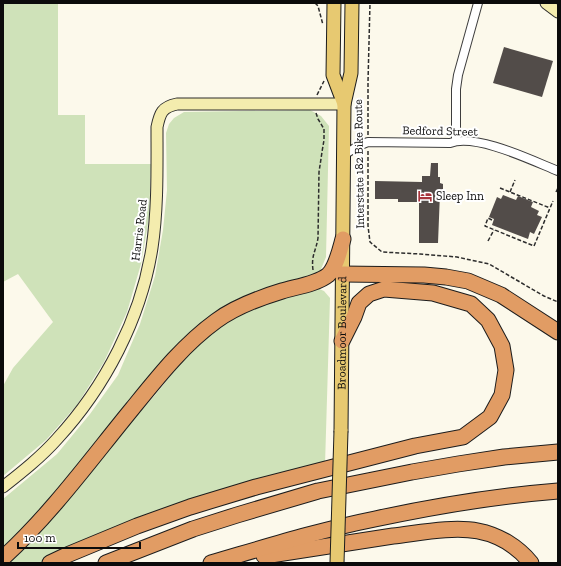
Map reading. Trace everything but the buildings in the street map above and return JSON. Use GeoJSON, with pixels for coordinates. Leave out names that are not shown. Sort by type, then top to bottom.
{"type":"FeatureCollection","features":[{"type":"Feature","properties":{"kind":"highway"},"geometry":{"type":"LineString","coordinates":[[3,558],[65,492],[166,367],[198,335],[218,320],[240,307],[284,290],[315,282],[328,275],[336,263],[343,239]]}},
{"type":"Feature","properties":{"kind":"highway"},"geometry":{"type":"LineString","coordinates":[[342,274],[424,275],[468,281],[501,295],[558,332]]}},
{"type":"Feature","properties":{"kind":"highway"},"geometry":{"type":"LineString","coordinates":[[50,563],[137,526],[190,507],[249,489],[415,446],[463,437],[490,417],[502,395],[506,370],[502,346],[488,320],[471,304],[433,293],[384,289],[369,294],[358,303],[354,317],[342,341]]}},
{"type":"Feature","properties":{"kind":"highway"},"geometry":{"type":"LineString","coordinates":[[106,563],[193,529],[318,491],[458,464],[504,457],[558,452]]}},
{"type":"Feature","properties":{"kind":"highway"},"geometry":{"type":"LineString","coordinates":[[211,563],[303,536],[374,519],[485,499],[558,491]]}},
{"type":"Feature","properties":{"kind":"highway"},"geometry":{"type":"LineString","coordinates":[[224,563],[360,541],[458,529],[478,531],[506,541],[516,548],[531,563]]}},
{"type":"Feature","properties":{"kind":"main road","name":"Broadmoor Boulevard"},"geometry":{"type":"LineString","coordinates":[[334,3],[334,75],[344,104]]}},
{"type":"Feature","properties":{"kind":"main road","name":"Broadmoor Boulevard"},"geometry":{"type":"LineString","coordinates":[[337,563],[341,431],[344,104],[350,73],[352,3]]}},
{"type":"Feature","properties":{"kind":"street"},"geometry":{"type":"LineString","coordinates":[[456,141],[456,89],[458,75],[478,3]]}},
{"type":"Feature","properties":{"kind":"street"},"geometry":{"type":"LineString","coordinates":[[546,3],[558,12]]}},
{"type":"Feature","properties":{"kind":"street","name":"Harris Road"},"geometry":{"type":"LineString","coordinates":[[3,487],[42,454],[73,420],[101,382],[112,364],[124,339],[140,295],[152,249],[156,206],[157,126],[162,110],[177,104],[344,104]]}},
{"type":"Feature","properties":{"kind":"street","name":"Bedford Street"},"geometry":{"type":"LineString","coordinates":[[344,155],[358,146],[368,142],[474,142],[492,146],[558,171]]}},
{"type":"Feature","properties":{"kind":"path"},"geometry":{"type":"LineString","coordinates":[[315,3],[318,6],[323,27]]}},
{"type":"Feature","properties":{"kind":"path","name":"Interstate 182 Bike Route"},"geometry":{"type":"LineString","coordinates":[[370,3],[368,82],[368,226],[370,242],[382,252],[457,257],[489,264],[544,296],[558,302]]}},
{"type":"Feature","properties":{"kind":"path"},"geometry":{"type":"LineString","coordinates":[[313,270],[313,253],[317,245],[318,238],[320,172],[324,140],[324,130],[316,112],[316,97],[324,80]]}},
{"type":"Feature","properties":{"kind":"path"},"geometry":{"type":"LineString","coordinates":[[510,192],[515,180]]}},
{"type":"Feature","properties":{"kind":"path"},"geometry":{"type":"LineString","coordinates":[[500,188],[550,208]]}},
{"type":"Feature","properties":{"kind":"path"},"geometry":{"type":"LineString","coordinates":[[556,192],[558,188]]}},
{"type":"Feature","properties":{"kind":"path"},"geometry":{"type":"LineString","coordinates":[[492,220],[488,218],[485,226],[534,246],[553,201]]}},
{"type":"Feature","properties":{"kind":"path"},"geometry":{"type":"LineString","coordinates":[[488,241],[494,230]]}},
{"type":"Feature","properties":{"kind":"green space"},"geometry":{"type":"Polygon","coordinates":[[[3,3],[58,3],[58,115],[85,115],[85,164],[151,164],[149,218],[141,264],[127,312],[104,362],[77,405],[46,440],[3,476],[3,386],[13,368],[53,322],[18,274],[3,282],[3,3]]]}},
{"type":"Feature","properties":{"kind":"green space"},"geometry":{"type":"Polygon","coordinates":[[[310,110],[321,116],[329,126],[326,257],[319,274],[203,323],[175,347],[24,530],[3,549],[3,499],[57,454],[90,414],[118,375],[140,324],[155,276],[163,230],[167,190],[166,133],[169,124],[174,118],[184,112],[310,110]]]}},
{"type":"Feature","properties":{"kind":"green space"},"geometry":{"type":"Polygon","coordinates":[[[317,288],[324,291],[330,298],[325,465],[46,563],[7,563],[155,395],[189,353],[210,335],[257,304],[317,288]]]}},
{"type":"Feature","properties":{"kind":"place","name":"Sleep Inn"},"geometry":{"type":"Point","coordinates":[425,196]}}]}
